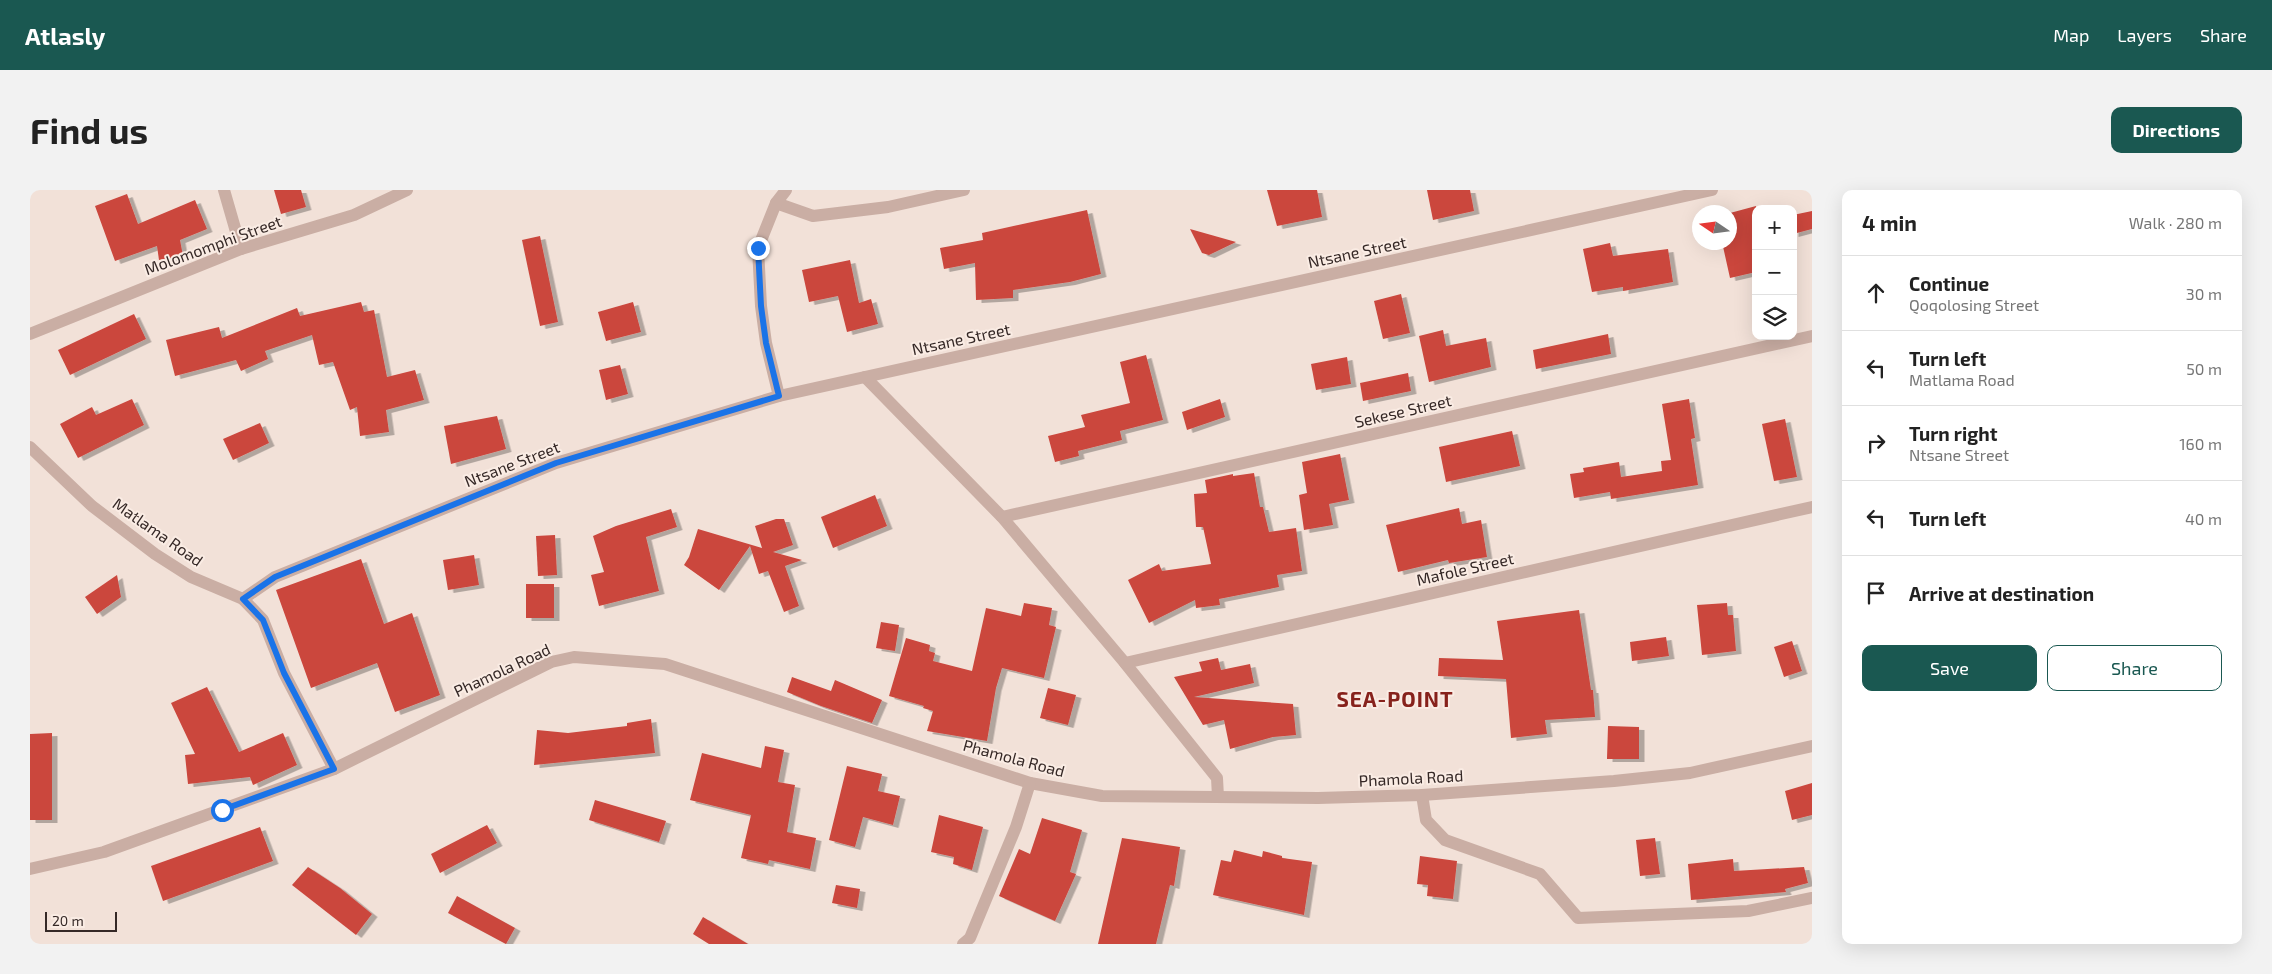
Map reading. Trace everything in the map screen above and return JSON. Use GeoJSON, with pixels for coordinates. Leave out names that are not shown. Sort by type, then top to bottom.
{"type":"FeatureCollection","features":[{"type":"Feature","properties":{"kind":"street"},"geometry":{"type":"LineString","coordinates":[[224,190],[241,249]]}},
{"type":"Feature","properties":{"kind":"street","name":"Molomomphi Street"},"geometry":{"type":"LineString","coordinates":[[30,334],[241,249],[354,215],[407,190]]}},
{"type":"Feature","properties":{"kind":"street"},"geometry":{"type":"LineString","coordinates":[[779,396],[766,343],[761,306],[758,248],[776,203],[786,190]]}},
{"type":"Feature","properties":{"kind":"street"},"geometry":{"type":"LineString","coordinates":[[776,203],[813,216],[888,207],[964,190]]}},
{"type":"Feature","properties":{"kind":"street","name":"Ntsane Street"},"geometry":{"type":"LineString","coordinates":[[243,599],[275,577],[556,463],[779,396],[1712,190]]}},
{"type":"Feature","properties":{"kind":"street","name":"Sekese Street"},"geometry":{"type":"LineString","coordinates":[[1002,517],[1812,336]]}},
{"type":"Feature","properties":{"kind":"street"},"geometry":{"type":"LineString","coordinates":[[865,377],[1002,517],[1125,663],[1216,778],[1218,797]]}},
{"type":"Feature","properties":{"kind":"street","name":"Matlama Road"},"geometry":{"type":"LineString","coordinates":[[30,447],[92,506],[155,554],[191,577],[243,599],[263,620],[284,673],[334,769]]}},
{"type":"Feature","properties":{"kind":"street","name":"Mafole Street"},"geometry":{"type":"LineString","coordinates":[[1125,663],[1812,507]]}},
{"type":"Feature","properties":{"kind":"street","name":"Phamola Road"},"geometry":{"type":"LineString","coordinates":[[30,869],[104,852],[334,769],[551,662],[574,657],[665,664],[1030,783],[1102,796],[1318,798],[1422,795],[1614,781],[1690,773],[1812,746]]}},
{"type":"Feature","properties":{"kind":"street"},"geometry":{"type":"LineString","coordinates":[[963,944],[970,938],[1013,835],[1030,783]]}},
{"type":"Feature","properties":{"kind":"street"},"geometry":{"type":"LineString","coordinates":[[1422,795],[1426,820],[1445,840],[1540,874],[1578,918],[1748,911],[1812,898]]}},
{"type":"Feature","properties":{"kind":"building"},"geometry":{"type":"Polygon","coordinates":[[[274,190],[301,190],[306,207],[281,214],[274,190]]]}},
{"type":"Feature","properties":{"kind":"building"},"geometry":{"type":"Polygon","coordinates":[[[1267,190],[1317,190],[1322,217],[1277,226],[1267,190]]]}},
{"type":"Feature","properties":{"kind":"building"},"geometry":{"type":"Polygon","coordinates":[[[1427,190],[1470,190],[1474,211],[1433,220],[1427,190]]]}},
{"type":"Feature","properties":{"kind":"building"},"geometry":{"type":"Polygon","coordinates":[[[127,194],[138,224],[195,200],[207,229],[180,240],[183,256],[159,260],[157,246],[115,261],[95,206],[127,194]]]}},
{"type":"Feature","properties":{"kind":"building"},"geometry":{"type":"Polygon","coordinates":[[[1752,207],[1752,273],[1730,278],[1724,250],[1737,250],[1737,211],[1752,207]]]}},
{"type":"Feature","properties":{"kind":"building"},"geometry":{"type":"Polygon","coordinates":[[[1087,210],[1101,274],[1070,282],[1013,290],[1013,298],[976,300],[975,263],[944,269],[940,248],[983,240],[982,233],[1087,210]]]}},
{"type":"Feature","properties":{"kind":"building"},"geometry":{"type":"Polygon","coordinates":[[[1812,211],[1812,229],[1797,233],[1797,214],[1812,211]]]}},
{"type":"Feature","properties":{"kind":"building"},"geometry":{"type":"Polygon","coordinates":[[[1190,229],[1236,242],[1209,255],[1202,253],[1190,229]]]}},
{"type":"Feature","properties":{"kind":"building"},"geometry":{"type":"Polygon","coordinates":[[[540,236],[558,322],[540,326],[522,240],[540,236]]]}},
{"type":"Feature","properties":{"kind":"building"},"geometry":{"type":"Polygon","coordinates":[[[1610,243],[1613,256],[1668,249],[1673,282],[1623,291],[1623,287],[1592,292],[1583,249],[1610,243]]]}},
{"type":"Feature","properties":{"kind":"building"},"geometry":{"type":"Polygon","coordinates":[[[850,260],[859,303],[871,299],[878,324],[847,332],[838,296],[809,302],[802,270],[850,260]]]}},
{"type":"Feature","properties":{"kind":"building"},"geometry":{"type":"Polygon","coordinates":[[[1401,294],[1410,333],[1383,339],[1374,301],[1401,294]]]}},
{"type":"Feature","properties":{"kind":"building"},"geometry":{"type":"Polygon","coordinates":[[[361,302],[364,312],[374,310],[387,377],[415,370],[424,400],[386,410],[389,432],[360,436],[357,407],[350,410],[333,362],[319,365],[312,335],[265,351],[268,359],[241,371],[236,360],[175,376],[166,340],[219,327],[222,338],[297,308],[300,316],[361,302]]]}},
{"type":"Feature","properties":{"kind":"building"},"geometry":{"type":"Polygon","coordinates":[[[633,302],[641,332],[606,341],[598,312],[633,302]]]}},
{"type":"Feature","properties":{"kind":"building"},"geometry":{"type":"Polygon","coordinates":[[[134,314],[146,339],[70,375],[58,350],[134,314]]]}},
{"type":"Feature","properties":{"kind":"building"},"geometry":{"type":"Polygon","coordinates":[[[1443,330],[1446,346],[1486,338],[1491,367],[1429,382],[1419,336],[1443,330]]]}},
{"type":"Feature","properties":{"kind":"building"},"geometry":{"type":"Polygon","coordinates":[[[1608,334],[1611,354],[1536,369],[1533,350],[1608,334]]]}},
{"type":"Feature","properties":{"kind":"building"},"geometry":{"type":"Polygon","coordinates":[[[1146,355],[1163,420],[1120,431],[1122,440],[1078,451],[1079,456],[1055,462],[1048,436],[1085,427],[1081,415],[1130,403],[1120,362],[1146,355]]]}},
{"type":"Feature","properties":{"kind":"building"},"geometry":{"type":"Polygon","coordinates":[[[1347,357],[1351,384],[1316,390],[1311,364],[1347,357]]]}},
{"type":"Feature","properties":{"kind":"building"},"geometry":{"type":"Polygon","coordinates":[[[620,365],[628,394],[606,400],[599,370],[620,365]]]}},
{"type":"Feature","properties":{"kind":"building"},"geometry":{"type":"Polygon","coordinates":[[[1408,373],[1411,391],[1363,401],[1360,383],[1408,373]]]}},
{"type":"Feature","properties":{"kind":"building"},"geometry":{"type":"Polygon","coordinates":[[[132,399],[144,425],[78,458],[60,424],[92,407],[96,415],[132,399]]]}},
{"type":"Feature","properties":{"kind":"building"},"geometry":{"type":"Polygon","coordinates":[[[1220,399],[1225,417],[1187,430],[1182,412],[1220,399]]]}},
{"type":"Feature","properties":{"kind":"building"},"geometry":{"type":"Polygon","coordinates":[[[1689,399],[1695,438],[1691,439],[1698,485],[1611,499],[1610,492],[1574,498],[1570,474],[1584,472],[1583,468],[1619,462],[1621,477],[1662,471],[1661,461],[1671,460],[1662,404],[1689,399]]]}},
{"type":"Feature","properties":{"kind":"building"},"geometry":{"type":"Polygon","coordinates":[[[497,416],[506,449],[451,464],[444,426],[497,416]]]}},
{"type":"Feature","properties":{"kind":"building"},"geometry":{"type":"Polygon","coordinates":[[[1785,419],[1797,477],[1774,481],[1762,424],[1785,419]]]}},
{"type":"Feature","properties":{"kind":"building"},"geometry":{"type":"Polygon","coordinates":[[[260,423],[269,443],[233,460],[223,439],[260,423]]]}},
{"type":"Feature","properties":{"kind":"building"},"geometry":{"type":"Polygon","coordinates":[[[1512,431],[1520,466],[1446,482],[1439,447],[1512,431]]]}},
{"type":"Feature","properties":{"kind":"building"},"geometry":{"type":"Polygon","coordinates":[[[1340,454],[1349,500],[1329,504],[1333,525],[1304,530],[1299,495],[1307,493],[1302,462],[1340,454]]]}},
{"type":"Feature","properties":{"kind":"building"},"geometry":{"type":"Polygon","coordinates":[[[1254,473],[1260,507],[1263,507],[1269,532],[1296,528],[1302,571],[1277,575],[1279,587],[1219,599],[1220,605],[1196,608],[1195,600],[1149,623],[1128,580],[1159,564],[1162,571],[1211,564],[1203,527],[1196,527],[1194,494],[1207,493],[1205,480],[1233,474],[1233,476],[1254,473]]]}},
{"type":"Feature","properties":{"kind":"building"},"geometry":{"type":"Polygon","coordinates":[[[875,495],[887,526],[833,548],[821,517],[875,495]]]}},
{"type":"Feature","properties":{"kind":"building"},"geometry":{"type":"Polygon","coordinates":[[[1459,508],[1462,524],[1481,520],[1487,557],[1449,563],[1448,560],[1398,572],[1386,525],[1459,508]]]}},
{"type":"Feature","properties":{"kind":"building"},"geometry":{"type":"Polygon","coordinates":[[[671,509],[677,527],[646,537],[659,591],[599,606],[591,575],[604,572],[593,536],[616,526],[671,509]]]}},
{"type":"Feature","properties":{"kind":"building"},"geometry":{"type":"Polygon","coordinates":[[[776,519],[784,519],[793,545],[773,552],[802,560],[785,566],[799,606],[784,612],[768,571],[759,574],[750,546],[719,590],[684,565],[689,557],[698,529],[762,548],[755,526],[776,519]]]}},
{"type":"Feature","properties":{"kind":"building"},"geometry":{"type":"Polygon","coordinates":[[[555,535],[557,575],[538,576],[536,536],[555,535]]]}},
{"type":"Feature","properties":{"kind":"building"},"geometry":{"type":"Polygon","coordinates":[[[474,555],[479,585],[448,590],[443,560],[474,555]]]}},
{"type":"Feature","properties":{"kind":"building"},"geometry":{"type":"Polygon","coordinates":[[[361,559],[384,624],[412,613],[440,695],[395,712],[377,663],[311,688],[276,590],[361,559]]]}},
{"type":"Feature","properties":{"kind":"building"},"geometry":{"type":"Polygon","coordinates":[[[117,575],[121,597],[97,614],[85,597],[117,575]]]}},
{"type":"Feature","properties":{"kind":"building"},"geometry":{"type":"Polygon","coordinates":[[[526,584],[554,584],[554,618],[526,618],[526,584]]]}},
{"type":"Feature","properties":{"kind":"building"},"geometry":{"type":"Polygon","coordinates":[[[1024,603],[1052,608],[1049,625],[1056,627],[1044,678],[1002,668],[996,688],[987,741],[927,731],[933,711],[923,708],[924,706],[889,696],[906,638],[930,645],[929,651],[935,653],[933,661],[972,671],[986,608],[1021,616],[1024,603]]]}},
{"type":"Feature","properties":{"kind":"building"},"geometry":{"type":"Polygon","coordinates":[[[1727,603],[1728,615],[1733,615],[1736,651],[1702,655],[1697,605],[1727,603]]]}},
{"type":"Feature","properties":{"kind":"building"},"geometry":{"type":"Polygon","coordinates":[[[1579,610],[1591,690],[1593,690],[1595,717],[1545,720],[1547,734],[1511,738],[1506,679],[1438,676],[1439,658],[1503,660],[1497,621],[1579,610]]]}},
{"type":"Feature","properties":{"kind":"building"},"geometry":{"type":"Polygon","coordinates":[[[881,622],[899,625],[895,651],[876,648],[881,622]]]}},
{"type":"Feature","properties":{"kind":"building"},"geometry":{"type":"Polygon","coordinates":[[[1666,637],[1669,656],[1632,661],[1630,642],[1666,637]]]}},
{"type":"Feature","properties":{"kind":"building"},"geometry":{"type":"Polygon","coordinates":[[[1792,641],[1802,671],[1784,677],[1774,647],[1792,641]]]}},
{"type":"Feature","properties":{"kind":"building"},"geometry":{"type":"Polygon","coordinates":[[[1218,658],[1221,670],[1250,664],[1254,683],[1194,697],[1293,704],[1296,735],[1273,737],[1230,749],[1224,720],[1203,725],[1174,677],[1202,671],[1199,662],[1218,658]]]}},
{"type":"Feature","properties":{"kind":"building"},"geometry":{"type":"Polygon","coordinates":[[[792,677],[831,691],[835,680],[882,700],[872,723],[821,706],[787,692],[792,677]]]}},
{"type":"Feature","properties":{"kind":"building"},"geometry":{"type":"Polygon","coordinates":[[[207,687],[239,752],[283,733],[297,765],[253,785],[250,777],[188,784],[185,755],[195,754],[171,703],[207,687]]]}},
{"type":"Feature","properties":{"kind":"building"},"geometry":{"type":"Polygon","coordinates":[[[1048,688],[1076,695],[1068,725],[1040,718],[1048,688]]]}},
{"type":"Feature","properties":{"kind":"building"},"geometry":{"type":"Polygon","coordinates":[[[651,719],[655,753],[534,765],[537,730],[568,733],[627,726],[627,723],[651,719]]]}},
{"type":"Feature","properties":{"kind":"building"},"geometry":{"type":"Polygon","coordinates":[[[1608,726],[1639,727],[1639,759],[1607,759],[1608,726]]]}},
{"type":"Feature","properties":{"kind":"building"},"geometry":{"type":"Polygon","coordinates":[[[52,733],[52,820],[30,820],[30,734],[52,733]]]}},
{"type":"Feature","properties":{"kind":"building"},"geometry":{"type":"Polygon","coordinates":[[[765,746],[784,750],[778,782],[795,785],[787,832],[816,838],[810,869],[769,860],[768,864],[741,858],[751,815],[690,800],[702,753],[761,768],[765,746]]]}},
{"type":"Feature","properties":{"kind":"building"},"geometry":{"type":"Polygon","coordinates":[[[847,766],[882,774],[878,791],[900,796],[893,825],[863,817],[855,847],[829,840],[847,766]]]}},
{"type":"Feature","properties":{"kind":"building"},"geometry":{"type":"Polygon","coordinates":[[[1812,783],[1812,815],[1792,820],[1785,791],[1812,783]]]}},
{"type":"Feature","properties":{"kind":"building"},"geometry":{"type":"Polygon","coordinates":[[[595,800],[666,821],[659,842],[589,820],[595,800]]]}},
{"type":"Feature","properties":{"kind":"building"},"geometry":{"type":"Polygon","coordinates":[[[939,815],[983,827],[972,870],[953,864],[954,857],[931,852],[939,815]]]}},
{"type":"Feature","properties":{"kind":"building"},"geometry":{"type":"Polygon","coordinates":[[[1042,818],[1082,830],[1070,872],[1076,874],[1055,921],[999,896],[1019,849],[1030,854],[1042,818]]]}},
{"type":"Feature","properties":{"kind":"building"},"geometry":{"type":"Polygon","coordinates":[[[487,825],[497,843],[440,873],[431,854],[487,825]]]}},
{"type":"Feature","properties":{"kind":"building"},"geometry":{"type":"Polygon","coordinates":[[[260,827],[273,861],[163,901],[151,866],[260,827]]]}},
{"type":"Feature","properties":{"kind":"building"},"geometry":{"type":"Polygon","coordinates":[[[1122,838],[1180,847],[1174,886],[1170,885],[1156,944],[1098,944],[1122,838]]]}},
{"type":"Feature","properties":{"kind":"building"},"geometry":{"type":"Polygon","coordinates":[[[1655,838],[1660,874],[1640,876],[1636,840],[1655,838]]]}},
{"type":"Feature","properties":{"kind":"building"},"geometry":{"type":"Polygon","coordinates":[[[1234,850],[1262,857],[1263,851],[1282,856],[1282,858],[1312,862],[1304,915],[1213,895],[1221,860],[1231,862],[1234,850]]]}},
{"type":"Feature","properties":{"kind":"building"},"geometry":{"type":"Polygon","coordinates":[[[1420,856],[1457,861],[1453,899],[1427,896],[1428,885],[1417,884],[1420,856]]]}},
{"type":"Feature","properties":{"kind":"building"},"geometry":{"type":"Polygon","coordinates":[[[1733,859],[1734,871],[1804,867],[1808,883],[1785,889],[1786,892],[1691,900],[1688,864],[1733,859]]]}},
{"type":"Feature","properties":{"kind":"building"},"geometry":{"type":"Polygon","coordinates":[[[308,867],[340,888],[372,914],[356,935],[292,885],[308,867]]]}},
{"type":"Feature","properties":{"kind":"building"},"geometry":{"type":"Polygon","coordinates":[[[836,885],[860,889],[857,908],[832,903],[836,885]]]}},
{"type":"Feature","properties":{"kind":"building"},"geometry":{"type":"Polygon","coordinates":[[[457,896],[515,928],[506,944],[448,913],[457,896]]]}},
{"type":"Feature","properties":{"kind":"building"},"geometry":{"type":"Polygon","coordinates":[[[703,917],[748,944],[709,944],[693,934],[703,917]]]}},
{"type":"Feature","properties":{"kind":"district","name":"SEA-POINT"},"geometry":{"type":"Point","coordinates":[1395,700]}},
{"type":"Feature","properties":{"kind":"route"},"geometry":{"type":"LineString","coordinates":[[222,810],[334,769],[284,673],[263,620],[243,599],[275,577],[556,463],[779,396],[766,343],[761,306],[758,248]]}}]}
